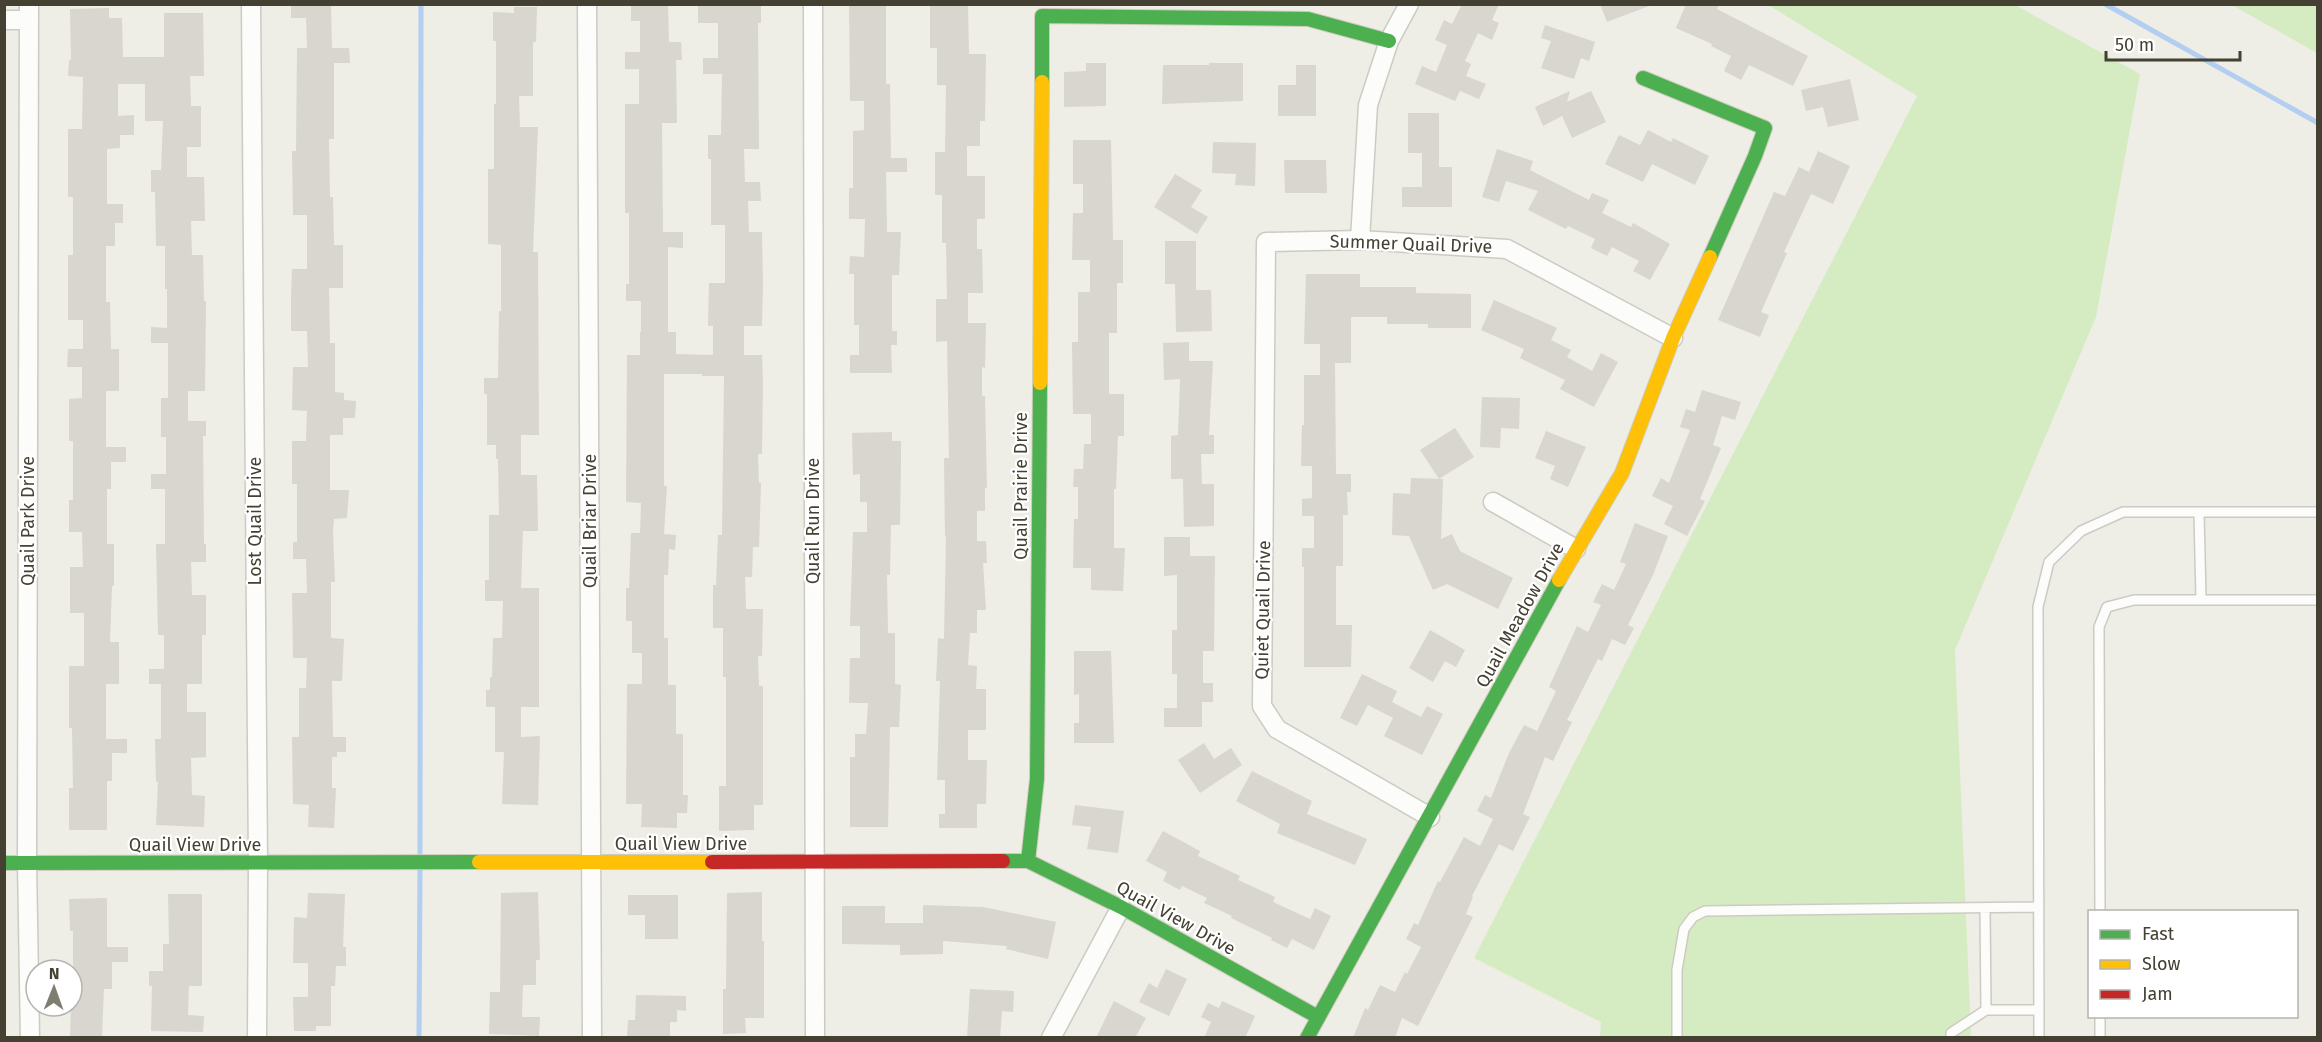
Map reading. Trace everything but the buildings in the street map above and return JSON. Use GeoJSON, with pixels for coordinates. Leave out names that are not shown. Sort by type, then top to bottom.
{"type":"FeatureCollection","features":[{"type":"Feature","properties":{"kind":"street","name":"Lost Quail Drive"},"geometry":{"type":"LineString","coordinates":[[251,4],[258,863],[257,1038]]}},
{"type":"Feature","properties":{"kind":"street","name":"Quail Briar Drive"},"geometry":{"type":"LineString","coordinates":[[587,4],[592,1038]]}},
{"type":"Feature","properties":{"kind":"street","name":"Quail Run Drive"},"geometry":{"type":"LineString","coordinates":[[813,4],[815,1038]]}},
{"type":"Feature","properties":{"kind":"street"},"geometry":{"type":"LineString","coordinates":[[1360,240],[1368,105],[1389,41],[1409,4]]}},
{"type":"Feature","properties":{"kind":"street"},"geometry":{"type":"LineString","coordinates":[[4,20],[29,12]]}},
{"type":"Feature","properties":{"kind":"street","name":"Quail Park Drive"},"geometry":{"type":"LineString","coordinates":[[29,12],[27,863],[30,1038]]}},
{"type":"Feature","properties":{"kind":"street","name":"Quail Prairie Drive"},"geometry":{"type":"LineString","coordinates":[[1028,861],[1037,779],[1042,16],[1308,19],[1389,41]]}},
{"type":"Feature","properties":{"kind":"street","name":"Quail Meadow Drive"},"geometry":{"type":"LineString","coordinates":[[1307,1038],[1576,549],[1622,473],[1673,338],[1765,128],[1643,78]]}},
{"type":"Feature","properties":{"kind":"street","name":"Summer Quail Drive"},"geometry":{"type":"LineString","coordinates":[[1265,310],[1266,242],[1360,240],[1507,249],[1673,338]]}},
{"type":"Feature","properties":{"kind":"street","name":"Quiet Quail Drive"},"geometry":{"type":"LineString","coordinates":[[1265,310],[1262,706],[1277,729],[1430,817]]}},
{"type":"Feature","properties":{"kind":"street"},"geometry":{"type":"LineString","coordinates":[[1493,502],[1576,549]]}},
{"type":"Feature","properties":{"kind":"street","name":"Quail View Drive"},"geometry":{"type":"LineString","coordinates":[[4,863],[1028,861],[1121,907],[1318,1017]]}},
{"type":"Feature","properties":{"kind":"street"},"geometry":{"type":"LineString","coordinates":[[1051,1038],[1121,907]]}},
{"type":"Feature","properties":{"kind":"lane"},"geometry":{"type":"LineString","coordinates":[[2039,1038],[2038,607],[2049,562],[2081,531],[2123,512],[2318,512]]}},
{"type":"Feature","properties":{"kind":"lane"},"geometry":{"type":"LineString","coordinates":[[2199,512],[2200,600]]}},
{"type":"Feature","properties":{"kind":"lane"},"geometry":{"type":"LineString","coordinates":[[2100,910],[2099,627],[2107,607],[2134,600],[2318,600]]}},
{"type":"Feature","properties":{"kind":"lane"},"geometry":{"type":"LineString","coordinates":[[1677,1038],[1677,970],[1684,929],[1693,917],[1705,911],[2038,907]]}},
{"type":"Feature","properties":{"kind":"lane"},"geometry":{"type":"LineString","coordinates":[[1985,908],[1986,1010]]}},
{"type":"Feature","properties":{"kind":"lane"},"geometry":{"type":"LineString","coordinates":[[1951,1038],[1951,1033],[1986,1010],[2039,1011]]}},
{"type":"Feature","properties":{"kind":"lane"},"geometry":{"type":"LineString","coordinates":[[2100,1018],[2100,1038]]}},
{"type":"Feature","properties":{"kind":"green space"},"geometry":{"type":"Polygon","coordinates":[[[1768,5],[2015,5],[2140,74],[2096,317],[1955,650],[1971,1037],[1600,1037],[1601,1022],[1474,958],[1917,96],[1768,5]]]}},
{"type":"Feature","properties":{"kind":"green space"},"geometry":{"type":"Polygon","coordinates":[[[2232,5],[2317,5],[2317,53],[2232,5]]]}},
{"type":"Feature","properties":{"kind":"waterway"},"geometry":{"type":"LineString","coordinates":[[420,856],[421,4]]}},
{"type":"Feature","properties":{"kind":"waterway"},"geometry":{"type":"LineString","coordinates":[[2105,4],[2318,123]]}},
{"type":"Feature","properties":{"kind":"waterway"},"geometry":{"type":"LineString","coordinates":[[419,1038],[420,868]]}},
{"type":"Feature","properties":{"kind":"traffic: fast"},"geometry":{"type":"LineString","coordinates":[[1042,82],[1042,16],[1308,19],[1389,41]]}},
{"type":"Feature","properties":{"kind":"traffic: fast"},"geometry":{"type":"LineString","coordinates":[[1643,78],[1765,128],[1710,257]]}},
{"type":"Feature","properties":{"kind":"traffic: fast"},"geometry":{"type":"LineString","coordinates":[[1028,861],[1037,779],[1040,383]]}},
{"type":"Feature","properties":{"kind":"traffic: fast"},"geometry":{"type":"LineString","coordinates":[[1307,1038],[1559,580]]}},
{"type":"Feature","properties":{"kind":"traffic: fast"},"geometry":{"type":"LineString","coordinates":[[1003,861],[1028,861],[1121,907],[1318,1017]]}},
{"type":"Feature","properties":{"kind":"traffic: fast"},"geometry":{"type":"LineString","coordinates":[[4,863],[479,862]]}},
{"type":"Feature","properties":{"kind":"traffic: slow"},"geometry":{"type":"LineString","coordinates":[[1040,383],[1042,82]]}},
{"type":"Feature","properties":{"kind":"traffic: slow"},"geometry":{"type":"LineString","coordinates":[[1559,580],[1622,473],[1673,338],[1710,257]]}},
{"type":"Feature","properties":{"kind":"traffic: slow"},"geometry":{"type":"LineString","coordinates":[[479,862],[712,862]]}},
{"type":"Feature","properties":{"kind":"traffic: jam"},"geometry":{"type":"LineString","coordinates":[[712,862],[1003,861]]}}]}
